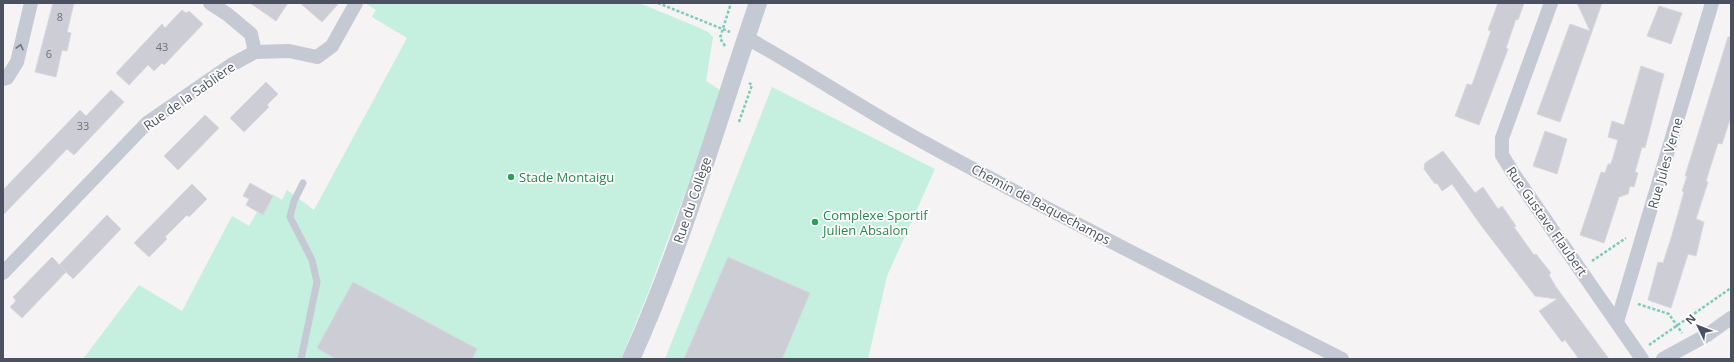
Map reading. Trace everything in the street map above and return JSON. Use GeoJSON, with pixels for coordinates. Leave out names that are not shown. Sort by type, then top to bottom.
{"type":"FeatureCollection","features":[{"type":"Feature","properties":{"kind":"street"},"geometry":{"type":"LineString","coordinates":[[3,79],[7,78],[17,62],[31,3]]}},
{"type":"Feature","properties":{"kind":"street"},"geometry":{"type":"LineString","coordinates":[[210,3],[227,14],[251,34],[256,52]]}},
{"type":"Feature","properties":{"kind":"street","name":"Rue de la Sablière"},"geometry":{"type":"LineString","coordinates":[[3,273],[147,123],[231,65],[256,52],[289,51],[317,57],[332,46],[356,3]]}},
{"type":"Feature","properties":{"kind":"street","name":"Rue du Collège"},"geometry":{"type":"LineString","coordinates":[[632,359],[685,220],[758,3]]}},
{"type":"Feature","properties":{"kind":"street","name":"Rue Gustave Flaubert"},"geometry":{"type":"LineString","coordinates":[[1551,3],[1502,138],[1502,156],[1512,173],[1640,356]]}},
{"type":"Feature","properties":{"kind":"street","name":"Rue Jules Verne"},"geometry":{"type":"LineString","coordinates":[[1617,322],[1625,300],[1712,3]]}},
{"type":"Feature","properties":{"kind":"street","name":"Chemin de Baquechamps"},"geometry":{"type":"LineString","coordinates":[[747,38],[876,116],[926,144],[1188,281],[1342,359]]}},
{"type":"Feature","properties":{"kind":"street"},"geometry":{"type":"LineString","coordinates":[[1663,359],[1731,318]]}},
{"type":"Feature","properties":{"kind":"lane"},"geometry":{"type":"LineString","coordinates":[[301,359],[317,282],[312,260],[290,217],[294,201],[303,183]]}},
{"type":"Feature","properties":{"kind":"path"},"geometry":{"type":"LineString","coordinates":[[658,3],[747,38]]}},
{"type":"Feature","properties":{"kind":"path"},"geometry":{"type":"LineString","coordinates":[[726,48],[720,38],[731,3]]}},
{"type":"Feature","properties":{"kind":"path"},"geometry":{"type":"LineString","coordinates":[[1580,270],[1634,232],[1644,234]]}},
{"type":"Feature","properties":{"kind":"path"},"geometry":{"type":"LineString","coordinates":[[1640,356],[1677,326],[1731,288]]}},
{"type":"Feature","properties":{"kind":"path"},"geometry":{"type":"LineString","coordinates":[[1625,300],[1669,314],[1689,344]]}},
{"type":"Feature","properties":{"kind":"green space","name":"Stade Montaigu"},"geometry":{"type":"Polygon","coordinates":[[[365,3],[639,3],[695,26],[708,32],[713,37],[706,81],[720,90],[696,163],[648,293],[621,359],[83,359],[139,285],[182,311],[232,216],[249,226],[257,212],[263,215],[272,198],[270,197],[272,194],[282,200],[287,190],[314,210],[407,38],[372,17],[376,10],[365,3]]]}},
{"type":"Feature","properties":{"kind":"green space","name":"Complexe Sportif Julien Absalon"},"geometry":{"type":"Polygon","coordinates":[[[772,87],[935,169],[887,276],[868,359],[665,359],[772,87]]]}},
{"type":"Feature","properties":{"kind":"building"},"geometry":{"type":"Polygon","coordinates":[[[53,3],[74,3],[67,32],[71,33],[67,51],[62,50],[56,77],[35,72],[53,3]]]}},
{"type":"Feature","properties":{"kind":"building"},"geometry":{"type":"Polygon","coordinates":[[[250,3],[288,3],[276,21],[250,3]]]}},
{"type":"Feature","properties":{"kind":"building"},"geometry":{"type":"Polygon","coordinates":[[[300,3],[339,3],[322,22],[300,3]]]}},
{"type":"Feature","properties":{"kind":"building"},"geometry":{"type":"Polygon","coordinates":[[[1498,3],[1524,3],[1518,20],[1516,19],[1506,48],[1508,49],[1479,125],[1455,116],[1467,84],[1472,85],[1491,31],[1488,30],[1498,3]]]}},
{"type":"Feature","properties":{"kind":"building"},"geometry":{"type":"Polygon","coordinates":[[[1577,3],[1602,3],[1560,122],[1537,114],[1570,24],[1590,31],[1577,3]]]}},
{"type":"Feature","properties":{"kind":"building"},"geometry":{"type":"Polygon","coordinates":[[[1659,6],[1682,13],[1671,44],[1647,36],[1659,6]]]}},
{"type":"Feature","properties":{"kind":"building"},"geometry":{"type":"Polygon","coordinates":[[[182,10],[186,13],[189,11],[203,24],[164,65],[162,63],[154,71],[148,65],[129,85],[116,73],[162,24],[165,28],[182,10]]]}},
{"type":"Feature","properties":{"kind":"building"},"geometry":{"type":"Polygon","coordinates":[[[1728,37],[1731,37],[1731,116],[1722,144],[1718,143],[1706,181],[1708,182],[1696,219],[1704,222],[1696,256],[1688,254],[1671,308],[1648,300],[1658,262],[1663,263],[1672,235],[1684,192],[1682,191],[1687,176],[1685,176],[1728,37]]]}},
{"type":"Feature","properties":{"kind":"building"},"geometry":{"type":"Polygon","coordinates":[[[1641,66],[1664,74],[1645,148],[1642,147],[1635,172],[1638,173],[1634,187],[1630,186],[1628,194],[1619,197],[1604,243],[1580,235],[1601,172],[1605,173],[1608,164],[1611,164],[1618,140],[1608,137],[1612,121],[1624,125],[1641,66]]]}},
{"type":"Feature","properties":{"kind":"building"},"geometry":{"type":"Polygon","coordinates":[[[266,82],[278,94],[267,105],[269,107],[244,132],[230,118],[266,82]]]}},
{"type":"Feature","properties":{"kind":"building"},"geometry":{"type":"Polygon","coordinates":[[[111,90],[124,102],[74,155],[67,149],[3,215],[3,190],[80,110],[86,116],[111,90]]]}},
{"type":"Feature","properties":{"kind":"building"},"geometry":{"type":"Polygon","coordinates":[[[205,115],[219,128],[178,170],[164,156],[205,115]]]}},
{"type":"Feature","properties":{"kind":"building"},"geometry":{"type":"Polygon","coordinates":[[[1545,131],[1567,139],[1557,174],[1533,166],[1545,131]]]}},
{"type":"Feature","properties":{"kind":"building"},"geometry":{"type":"Polygon","coordinates":[[[1443,151],[1475,193],[1483,187],[1498,209],[1502,206],[1516,226],[1514,227],[1534,255],[1536,254],[1551,273],[1549,275],[1556,287],[1609,359],[1579,359],[1565,340],[1562,342],[1539,311],[1557,299],[1535,296],[1480,224],[1452,184],[1442,191],[1437,183],[1435,184],[1424,169],[1425,163],[1443,151]]]}},
{"type":"Feature","properties":{"kind":"building"},"geometry":{"type":"Polygon","coordinates":[[[250,183],[273,196],[263,215],[246,205],[249,199],[243,196],[250,183]]]}},
{"type":"Feature","properties":{"kind":"building"},"geometry":{"type":"Polygon","coordinates":[[[192,184],[207,199],[189,217],[187,215],[165,237],[167,239],[149,257],[134,243],[192,184]]]}},
{"type":"Feature","properties":{"kind":"building"},"geometry":{"type":"Polygon","coordinates":[[[107,215],[121,229],[73,279],[59,265],[107,215]]]}},
{"type":"Feature","properties":{"kind":"building"},"geometry":{"type":"Polygon","coordinates":[[[52,257],[66,272],[22,318],[10,307],[16,301],[13,297],[52,257]]]}},
{"type":"Feature","properties":{"kind":"building"},"geometry":{"type":"Polygon","coordinates":[[[728,257],[810,293],[782,359],[684,359],[728,257]]]}},
{"type":"Feature","properties":{"kind":"building"},"geometry":{"type":"Polygon","coordinates":[[[353,282],[477,349],[472,359],[336,359],[317,348],[353,282]]]}},
{"type":"Feature","properties":{"kind":"place","name":"Stade Montaigu"},"geometry":{"type":"Point","coordinates":[511,177]}},
{"type":"Feature","properties":{"kind":"place","name":"Complexe Sportif Julien Absalon"},"geometry":{"type":"Point","coordinates":[815,222]}}]}
